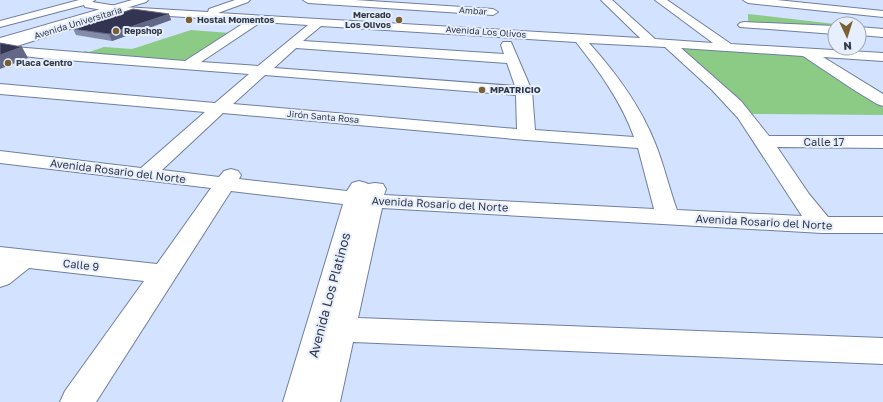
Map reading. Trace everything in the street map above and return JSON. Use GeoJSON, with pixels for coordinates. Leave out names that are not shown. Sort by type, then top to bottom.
{"type":"FeatureCollection","features":[{"type":"Feature","properties":{"kind":"street","name":"Avenida Universitaria"},"geometry":{"type":"LineString","coordinates":[[0,42],[114,6],[143,0]]}},
{"type":"Feature","properties":{"kind":"street","name":"Avenida Universitaria"},"geometry":{"type":"LineString","coordinates":[[0,48],[114,6],[156,0]]}},
{"type":"Feature","properties":{"kind":"street"},"geometry":{"type":"LineString","coordinates":[[204,15],[246,0]]}},
{"type":"Feature","properties":{"kind":"street","name":"Ambar"},"geometry":{"type":"LineString","coordinates":[[308,0],[381,2],[493,12]]}},
{"type":"Feature","properties":{"kind":"street"},"geometry":{"type":"LineString","coordinates":[[606,0],[744,113],[816,219]]}},
{"type":"Feature","properties":{"kind":"street"},"geometry":{"type":"LineString","coordinates":[[660,0],[728,47]]}},
{"type":"Feature","properties":{"kind":"street"},"geometry":{"type":"LineString","coordinates":[[747,48],[744,25],[747,0],[883,14]]}},
{"type":"Feature","properties":{"kind":"street"},"geometry":{"type":"LineString","coordinates":[[491,1],[493,12],[524,91],[526,135]]}},
{"type":"Feature","properties":{"kind":"street","name":"Avenida Universitaria"},"geometry":{"type":"LineString","coordinates":[[0,24],[89,3]]}},
{"type":"Feature","properties":{"kind":"street","name":"Avenida Universitaria"},"geometry":{"type":"LineString","coordinates":[[0,30],[89,3]]}},
{"type":"Feature","properties":{"kind":"street","name":"Avenida Los Olivos"},"geometry":{"type":"LineString","coordinates":[[89,3],[204,15],[883,57]]}},
{"type":"Feature","properties":{"kind":"street"},"geometry":{"type":"LineString","coordinates":[[759,15],[827,22]]}},
{"type":"Feature","properties":{"kind":"street"},"geometry":{"type":"LineString","coordinates":[[188,65],[259,18]]}},
{"type":"Feature","properties":{"kind":"street"},"geometry":{"type":"LineString","coordinates":[[151,170],[219,108],[318,22]]}},
{"type":"Feature","properties":{"kind":"street"},"geometry":{"type":"LineString","coordinates":[[744,25],[827,30]]}},
{"type":"Feature","properties":{"kind":"street"},"geometry":{"type":"LineString","coordinates":[[867,27],[883,29]]}},
{"type":"Feature","properties":{"kind":"street"},"geometry":{"type":"LineString","coordinates":[[867,32],[883,33]]}},
{"type":"Feature","properties":{"kind":"street"},"geometry":{"type":"LineString","coordinates":[[579,38],[609,74],[630,108],[646,143],[666,212]]}},
{"type":"Feature","properties":{"kind":"street"},"geometry":{"type":"LineString","coordinates":[[293,44],[511,59]]}},
{"type":"Feature","properties":{"kind":"street"},"geometry":{"type":"LineString","coordinates":[[0,48],[40,54],[524,91]]}},
{"type":"Feature","properties":{"kind":"street"},"geometry":{"type":"LineString","coordinates":[[806,52],[883,101]]}},
{"type":"Feature","properties":{"kind":"street","name":"Jirón Santa Rosa"},"geometry":{"type":"LineString","coordinates":[[0,89],[526,135],[646,143]]}},
{"type":"Feature","properties":{"kind":"street","name":"Calle 17"},"geometry":{"type":"LineString","coordinates":[[765,142],[883,142]]}},
{"type":"Feature","properties":{"kind":"street","name":"Avenida Rosario del Norte"},"geometry":{"type":"LineString","coordinates":[[0,147],[151,170]]}},
{"type":"Feature","properties":{"kind":"street","name":"Avenida Rosario del Norte"},"geometry":{"type":"LineString","coordinates":[[0,157],[151,170],[365,194],[666,212],[816,219],[883,226]]}},
{"type":"Feature","properties":{"kind":"street"},"geometry":{"type":"LineString","coordinates":[[77,402],[227,179]]}},
{"type":"Feature","properties":{"kind":"street","name":"Avenida Los Platinos"},"geometry":{"type":"LineString","coordinates":[[300,402],[330,329],[365,194]]}},
{"type":"Feature","properties":{"kind":"street","name":"Avenida Rosario del Norte"},"geometry":{"type":"LineString","coordinates":[[816,219],[883,214]]}},
{"type":"Feature","properties":{"kind":"street"},"geometry":{"type":"LineString","coordinates":[[0,277],[12,257]]}},
{"type":"Feature","properties":{"kind":"street","name":"Calle 9"},"geometry":{"type":"LineString","coordinates":[[12,257],[162,274]]}},
{"type":"Feature","properties":{"kind":"street"},"geometry":{"type":"LineString","coordinates":[[330,329],[883,351]]}},
{"type":"Feature","properties":{"kind":"street","name":"Avenida Los Platinos"},"geometry":{"type":"LineString","coordinates":[[323,402],[330,329]]}},
{"type":"Feature","properties":{"kind":"green space"},"geometry":{"type":"Polygon","coordinates":[[[748,14],[827,23],[827,29],[748,24],[748,14]]]}},
{"type":"Feature","properties":{"kind":"green space"},"geometry":{"type":"Polygon","coordinates":[[[191,30],[230,33],[186,62],[81,54],[85,51],[89,52],[104,47],[132,49],[191,30]]]}},
{"type":"Feature","properties":{"kind":"green space"},"geometry":{"type":"Polygon","coordinates":[[[679,46],[800,53],[883,104],[883,115],[750,114],[679,46]]]}},
{"type":"Feature","properties":{"kind":"building"},"geometry":{"type":"Polygon","coordinates":[[[133,9],[169,14],[109,34],[73,29],[133,9]]]}},
{"type":"Feature","properties":{"kind":"building"},"geometry":{"type":"Polygon","coordinates":[[[0,43],[22,47],[0,55],[0,43]]]}},
{"type":"Feature","properties":{"kind":"place","name":"Hostal Momentos"},"geometry":{"type":"Point","coordinates":[189,20]}},
{"type":"Feature","properties":{"kind":"place","name":"Mercado Los Olivos"},"geometry":{"type":"Point","coordinates":[399,20]}},
{"type":"Feature","properties":{"kind":"place","name":"Repshop"},"geometry":{"type":"Point","coordinates":[116,31]}},
{"type":"Feature","properties":{"kind":"place","name":"Placa Centro"},"geometry":{"type":"Point","coordinates":[8,63]}},
{"type":"Feature","properties":{"kind":"place","name":"MPATRICIO"},"geometry":{"type":"Point","coordinates":[482,90]}}]}
